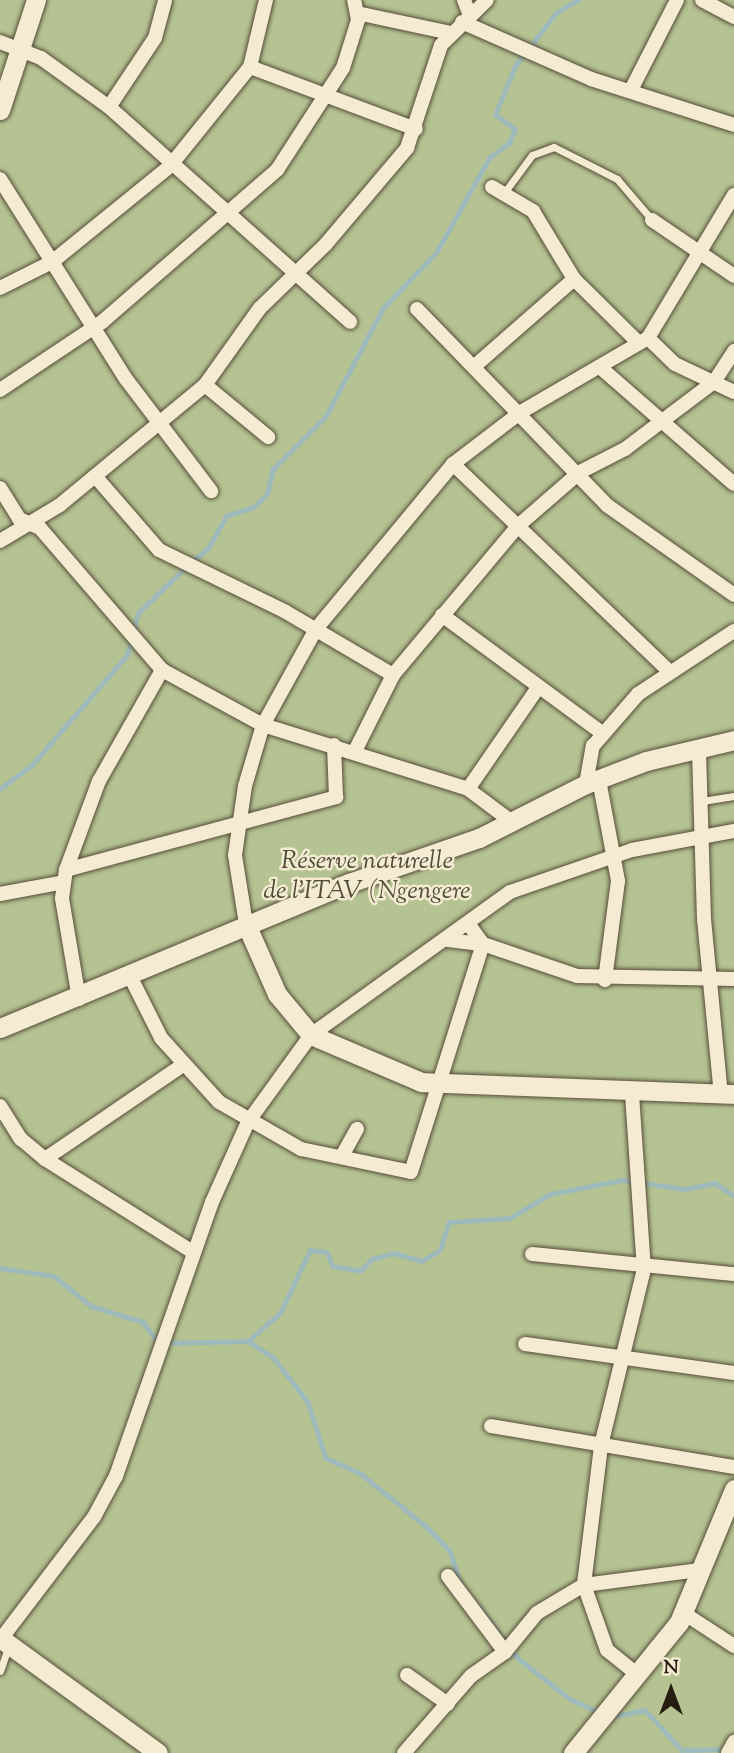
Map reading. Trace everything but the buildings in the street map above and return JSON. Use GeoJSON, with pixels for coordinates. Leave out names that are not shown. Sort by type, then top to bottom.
{"type":"FeatureCollection","features":[{"type":"Feature","properties":{"kind":"street"},"geometry":{"type":"LineString","coordinates":[[0,110],[25,48],[36,0]]}},
{"type":"Feature","properties":{"kind":"street"},"geometry":{"type":"LineString","coordinates":[[109,107],[155,38],[165,0]]}},
{"type":"Feature","properties":{"kind":"street"},"geometry":{"type":"LineString","coordinates":[[0,288],[52,262],[170,166],[250,67],[266,0]]}},
{"type":"Feature","properties":{"kind":"street"},"geometry":{"type":"LineString","coordinates":[[0,541],[30,524],[94,476],[205,385],[227,348],[380,181],[416,130],[433,61],[465,12],[487,0]]}},
{"type":"Feature","properties":{"kind":"street"},"geometry":{"type":"LineString","coordinates":[[632,88],[677,0]]}},
{"type":"Feature","properties":{"kind":"street"},"geometry":{"type":"LineString","coordinates":[[702,0],[734,17]]}},
{"type":"Feature","properties":{"kind":"street"},"geometry":{"type":"LineString","coordinates":[[0,390],[94,329],[228,217],[277,170],[327,97],[343,68],[355,6],[450,33]]}},
{"type":"Feature","properties":{"kind":"street"},"geometry":{"type":"LineString","coordinates":[[465,12],[591,79],[632,88],[734,125]]}},
{"type":"Feature","properties":{"kind":"street"},"geometry":{"type":"LineString","coordinates":[[0,43],[25,48],[109,107],[170,166],[292,275],[350,322]]}},
{"type":"Feature","properties":{"kind":"street"},"geometry":{"type":"LineString","coordinates":[[250,67],[416,130]]}},
{"type":"Feature","properties":{"kind":"street"},"geometry":{"type":"LineString","coordinates":[[0,179],[94,329],[211,491]]}},
{"type":"Feature","properties":{"kind":"street"},"geometry":{"type":"LineString","coordinates":[[498,190],[533,211],[574,279],[643,341],[675,364],[734,392]]}},
{"type":"Feature","properties":{"kind":"street"},"geometry":{"type":"LineString","coordinates":[[699,751],[706,837],[709,982],[728,1094],[632,1094],[421,1082],[311,1035],[277,994],[246,924],[236,826],[262,725],[316,629],[453,464],[521,412],[601,368],[643,341],[702,256],[734,195]]}},
{"type":"Feature","properties":{"kind":"street"},"geometry":{"type":"LineString","coordinates":[[652,220],[734,276]]}},
{"type":"Feature","properties":{"kind":"street"},"geometry":{"type":"LineString","coordinates":[[477,364],[574,279]]}},
{"type":"Feature","properties":{"kind":"street"},"geometry":{"type":"LineString","coordinates":[[417,309],[477,364],[641,534],[734,595]]}},
{"type":"Feature","properties":{"kind":"street"},"geometry":{"type":"LineString","coordinates":[[355,751],[393,675],[519,525],[580,472],[660,424],[714,382],[734,351]]}},
{"type":"Feature","properties":{"kind":"street"},"geometry":{"type":"LineString","coordinates":[[601,368],[660,424],[734,484]]}},
{"type":"Feature","properties":{"kind":"street"},"geometry":{"type":"LineString","coordinates":[[205,385],[268,437]]}},
{"type":"Feature","properties":{"kind":"street"},"geometry":{"type":"LineString","coordinates":[[453,464],[668,670]]}},
{"type":"Feature","properties":{"kind":"street"},"geometry":{"type":"LineString","coordinates":[[94,476],[159,550],[316,629],[393,675]]}},
{"type":"Feature","properties":{"kind":"street"},"geometry":{"type":"LineString","coordinates":[[0,488],[19,519],[40,528],[122,629],[162,670],[262,725],[355,751],[468,789],[512,822]]}},
{"type":"Feature","properties":{"kind":"street"},"geometry":{"type":"LineString","coordinates":[[442,615],[537,690],[602,733]]}},
{"type":"Feature","properties":{"kind":"street"},"geometry":{"type":"LineString","coordinates":[[605,979],[618,918],[615,855],[593,782],[602,733],[668,670],[734,631]]}},
{"type":"Feature","properties":{"kind":"street"},"geometry":{"type":"LineString","coordinates":[[79,999],[65,876],[99,781],[162,670]]}},
{"type":"Feature","properties":{"kind":"street"},"geometry":{"type":"LineString","coordinates":[[468,789],[537,690]]}},
{"type":"Feature","properties":{"kind":"street"},"geometry":{"type":"LineString","coordinates":[[0,1028],[131,978],[246,924],[512,822],[593,782],[646,761],[699,751],[734,740]]}},
{"type":"Feature","properties":{"kind":"street"},"geometry":{"type":"LineString","coordinates":[[0,894],[336,797],[334,745]]}},
{"type":"Feature","properties":{"kind":"street"},"geometry":{"type":"LineString","coordinates":[[146,1750],[4,1640],[94,1517],[116,1476],[169,1336],[191,1251],[248,1122],[311,1035],[468,925],[510,892],[615,855],[734,831]]}},
{"type":"Feature","properties":{"kind":"street"},"geometry":{"type":"LineString","coordinates":[[468,925],[484,944]]}},
{"type":"Feature","properties":{"kind":"street"},"geometry":{"type":"LineString","coordinates":[[447,940],[484,944],[525,963],[605,979],[709,982],[734,979]]}},
{"type":"Feature","properties":{"kind":"street"},"geometry":{"type":"LineString","coordinates":[[131,978],[161,1038],[183,1065],[248,1122],[301,1149],[411,1172],[484,944]]}},
{"type":"Feature","properties":{"kind":"street"},"geometry":{"type":"LineString","coordinates":[[45,1160],[183,1065]]}},
{"type":"Feature","properties":{"kind":"street"},"geometry":{"type":"LineString","coordinates":[[632,1094],[640,1168],[644,1269],[627,1355],[601,1446],[584,1585],[607,1650],[638,1675]]}},
{"type":"Feature","properties":{"kind":"street"},"geometry":{"type":"LineString","coordinates":[[0,1106],[21,1139],[45,1160],[191,1251]]}},
{"type":"Feature","properties":{"kind":"street"},"geometry":{"type":"LineString","coordinates":[[342,1156],[357,1129]]}},
{"type":"Feature","properties":{"kind":"street"},"geometry":{"type":"LineString","coordinates":[[532,1254],[644,1269],[734,1274]]}},
{"type":"Feature","properties":{"kind":"street"},"geometry":{"type":"LineString","coordinates":[[525,1344],[627,1355],[734,1373]]}},
{"type":"Feature","properties":{"kind":"street"},"geometry":{"type":"LineString","coordinates":[[491,1426],[734,1467]]}},
{"type":"Feature","properties":{"kind":"street"},"geometry":{"type":"LineString","coordinates":[[573,1753],[638,1675],[682,1612],[734,1489]]}},
{"type":"Feature","properties":{"kind":"street"},"geometry":{"type":"LineString","coordinates":[[404,1753],[486,1661],[510,1647],[537,1613],[584,1585],[700,1570]]}},
{"type":"Feature","properties":{"kind":"street"},"geometry":{"type":"LineString","coordinates":[[448,1576],[510,1647]]}},
{"type":"Feature","properties":{"kind":"street"},"geometry":{"type":"LineString","coordinates":[[682,1612],[734,1646]]}},
{"type":"Feature","properties":{"kind":"street"},"geometry":{"type":"LineString","coordinates":[[407,1675],[448,1704]]}},
{"type":"Feature","properties":{"kind":"street"},"geometry":{"type":"LineString","coordinates":[[728,1753],[734,1742]]}},
{"type":"Feature","properties":{"kind":"lane"},"geometry":{"type":"LineString","coordinates":[[498,190],[532,155],[554,147],[617,179],[652,220]]}},
{"type":"Feature","properties":{"kind":"lane"},"geometry":{"type":"LineString","coordinates":[[702,801],[734,796]]}},
{"type":"Feature","properties":{"kind":"lane"},"geometry":{"type":"LineString","coordinates":[[0,1671],[4,1640]]}},
{"type":"Feature","properties":{"kind":"green space","name":"Réserve naturelle de l'ITAV (Ngengere"},"geometry":{"type":"Polygon","coordinates":[[[0,0],[734,0],[734,1753],[0,1753],[0,0]]]}},
{"type":"Feature","properties":{"kind":"waterway"},"geometry":{"type":"LineString","coordinates":[[193,561],[209,547],[226,516],[254,507],[267,494],[273,469],[326,416],[383,308],[436,253],[489,158],[509,143],[515,129],[495,115],[515,66],[556,13],[578,0]]}},
{"type":"Feature","properties":{"kind":"waterway"},"geometry":{"type":"LineString","coordinates":[[133,631],[138,613],[186,567]]}},
{"type":"Feature","properties":{"kind":"waterway"},"geometry":{"type":"LineString","coordinates":[[0,789],[32,765],[127,655],[131,640]]}},
{"type":"Feature","properties":{"kind":"waterway"},"geometry":{"type":"LineString","coordinates":[[248,1341],[280,1313],[310,1250],[327,1252],[333,1266],[360,1271],[372,1259],[394,1253],[422,1261],[440,1250],[449,1222],[510,1218],[550,1194],[623,1180],[685,1189],[715,1183],[734,1196]]}},
{"type":"Feature","properties":{"kind":"waterway"},"geometry":{"type":"LineString","coordinates":[[0,1268],[54,1276],[91,1306],[143,1322],[159,1343],[248,1341],[274,1358],[308,1402],[326,1458],[360,1473],[427,1527],[450,1551],[461,1584]]}},
{"type":"Feature","properties":{"kind":"waterway"},"geometry":{"type":"LineString","coordinates":[[479,1607],[518,1658],[570,1699],[599,1712]]}},
{"type":"Feature","properties":{"kind":"waterway"},"geometry":{"type":"LineString","coordinates":[[610,1717],[645,1710],[682,1750],[728,1749]]}}]}
